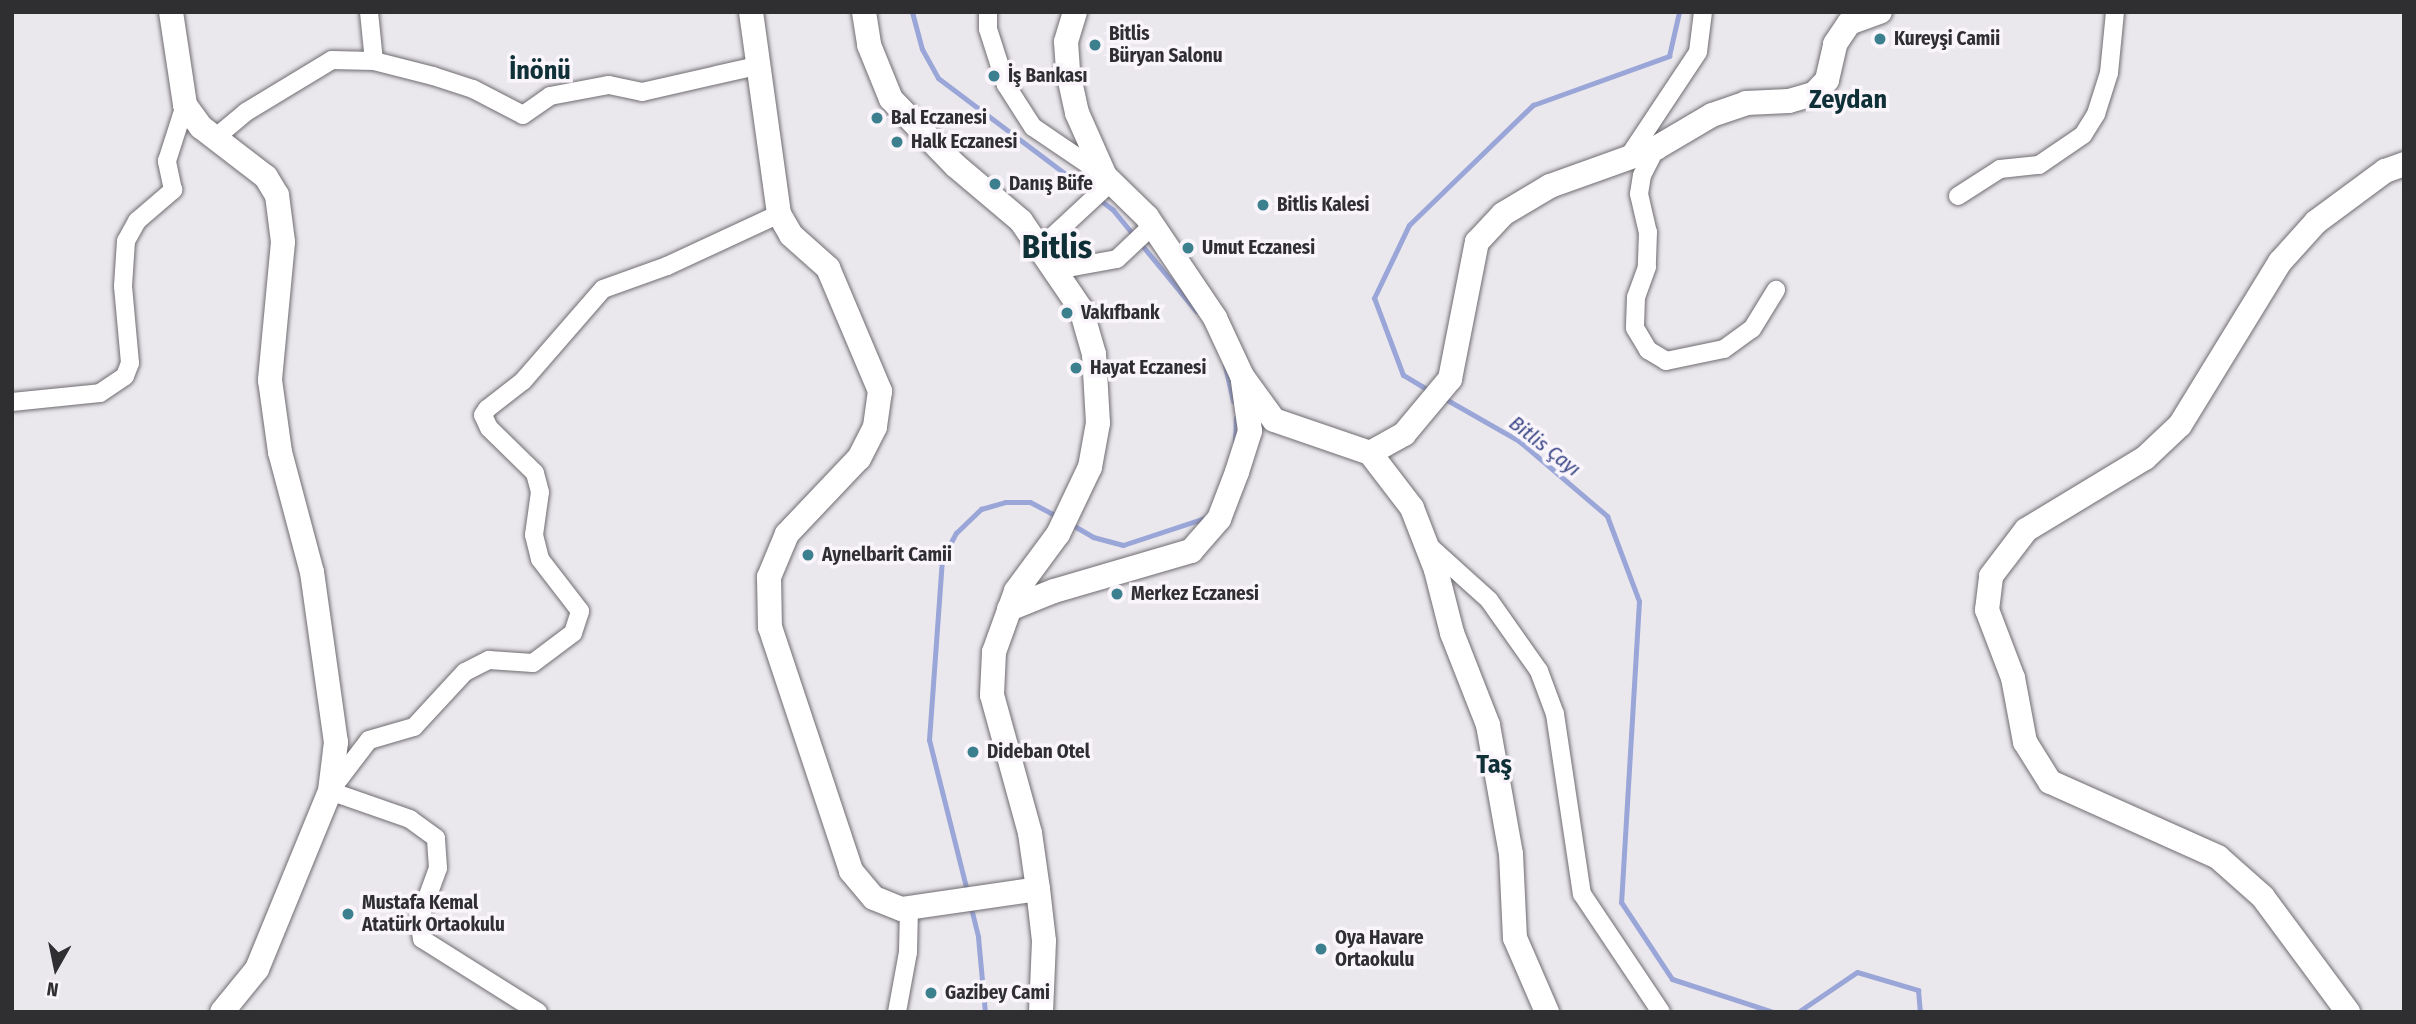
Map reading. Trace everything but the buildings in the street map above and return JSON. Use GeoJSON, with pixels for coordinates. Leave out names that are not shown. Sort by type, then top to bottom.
{"type":"FeatureCollection","features":[{"type":"Feature","properties":{"kind":"street"},"geometry":{"type":"LineString","coordinates":[[12,402],[100,393],[125,376],[130,363],[123,286],[126,240],[137,221],[173,190],[167,162],[185,105],[171,12]]}},
{"type":"Feature","properties":{"kind":"street"},"geometry":{"type":"LineString","coordinates":[[369,12],[374,61]]}},
{"type":"Feature","properties":{"kind":"street"},"geometry":{"type":"LineString","coordinates":[[751,12],[761,65],[779,214],[791,235],[828,268],[880,391],[875,427],[859,458],[787,534],[769,577],[770,627],[851,871],[874,898],[909,908],[1038,888]]}},
{"type":"Feature","properties":{"kind":"street"},"geometry":{"type":"LineString","coordinates":[[864,12],[869,46],[891,99],[956,166],[1021,222],[1057,270],[1081,309],[1098,385],[1092,457],[1077,499],[1058,534],[1016,591],[994,652],[992,695],[1030,833],[1038,888],[1044,941],[1041,1012]]}},
{"type":"Feature","properties":{"kind":"street"},"geometry":{"type":"LineString","coordinates":[[988,12],[988,29],[1006,85],[1033,127],[1107,182],[1150,228],[1215,318],[1242,376],[1274,421],[1370,453],[1412,508],[1428,545],[1452,633],[1488,725],[1510,854],[1515,938],[1547,1012]]}},
{"type":"Feature","properties":{"kind":"street"},"geometry":{"type":"LineString","coordinates":[[1075,12],[1066,42],[1068,72],[1077,113],[1107,182]]}},
{"type":"Feature","properties":{"kind":"street"},"geometry":{"type":"LineString","coordinates":[[1627,159],[1698,52],[1703,12]]}},
{"type":"Feature","properties":{"kind":"street"},"geometry":{"type":"LineString","coordinates":[[1370,453],[1404,434],[1450,379],[1477,242],[1503,214],[1550,186],[1656,148],[1712,115],[1746,103],[1789,101],[1814,94],[1827,80],[1843,18],[1880,12]]}},
{"type":"Feature","properties":{"kind":"street"},"geometry":{"type":"LineString","coordinates":[[1958,196],[2000,169],[2039,165],[2083,135],[2096,114],[2109,73],[2115,12]]}},
{"type":"Feature","properties":{"kind":"street"},"geometry":{"type":"LineString","coordinates":[[215,138],[246,112],[332,60],[374,61],[473,89],[523,115],[550,96],[609,85],[642,92],[761,65]]}},
{"type":"Feature","properties":{"kind":"street"},"geometry":{"type":"LineString","coordinates":[[185,105],[215,138],[266,177],[277,195],[283,243],[270,380],[281,452],[312,572],[330,690],[336,742],[330,791]]}},
{"type":"Feature","properties":{"kind":"street"},"geometry":{"type":"LineString","coordinates":[[1656,148],[1642,175],[1639,194],[1648,232],[1647,267],[1636,297],[1635,328],[1648,350],[1666,361],[1724,349],[1752,329],[1776,290]]}},
{"type":"Feature","properties":{"kind":"street"},"geometry":{"type":"LineString","coordinates":[[2348,1012],[2263,897],[2218,857],[2050,782],[2025,742],[2013,678],[1987,610],[1991,576],[2026,530],[2145,458],[2180,425],[2280,262],[2316,222],[2385,171],[2404,164]]}},
{"type":"Feature","properties":{"kind":"street"},"geometry":{"type":"LineString","coordinates":[[1040,248],[1088,204],[1107,182]]}},
{"type":"Feature","properties":{"kind":"street"},"geometry":{"type":"LineString","coordinates":[[222,1012],[257,968],[330,791],[369,740],[414,727],[465,672],[489,660],[533,663],[573,632],[580,611],[540,559],[534,536],[540,492],[535,472],[488,428],[483,415],[487,409],[523,381],[603,289],[667,266],[779,214]]}},
{"type":"Feature","properties":{"kind":"street"},"geometry":{"type":"LineString","coordinates":[[1057,270],[1117,259],[1150,228]]}},
{"type":"Feature","properties":{"kind":"street"},"geometry":{"type":"LineString","coordinates":[[1009,609],[1054,591],[1191,551],[1219,519],[1250,431],[1242,376]]}},
{"type":"Feature","properties":{"kind":"street"},"geometry":{"type":"LineString","coordinates":[[1428,545],[1489,600],[1539,671],[1555,714],[1582,894],[1661,1012]]}},
{"type":"Feature","properties":{"kind":"street"},"geometry":{"type":"LineString","coordinates":[[330,791],[410,819],[436,838],[438,868],[419,920],[422,939],[538,1012]]}},
{"type":"Feature","properties":{"kind":"street"},"geometry":{"type":"LineString","coordinates":[[897,1012],[908,952],[909,908]]}},
{"type":"Feature","properties":{"kind":"waterway"},"geometry":{"type":"LineString","coordinates":[[912,12],[922,49],[938,78],[1113,210],[1196,311]]}},
{"type":"Feature","properties":{"kind":"waterway","name":"Bitlis Çayı"},"geometry":{"type":"LineString","coordinates":[[1430,391],[1403,375],[1374,298],[1409,225],[1533,105],[1669,56],[1679,12]]}},
{"type":"Feature","properties":{"kind":"waterway"},"geometry":{"type":"LineString","coordinates":[[1225,366],[1233,401]]}},
{"type":"Feature","properties":{"kind":"waterway","name":"Bitlis Çayı"},"geometry":{"type":"LineString","coordinates":[[1442,397],[1519,441],[1607,516],[1639,601],[1621,902],[1672,979],[1773,1012]]}},
{"type":"Feature","properties":{"kind":"waterway"},"geometry":{"type":"LineString","coordinates":[[1235,443],[1236,418]]}},
{"type":"Feature","properties":{"kind":"waterway"},"geometry":{"type":"LineString","coordinates":[[967,891],[929,740],[942,559],[956,533],[981,509],[1005,502],[1030,502],[1058,517]]}},
{"type":"Feature","properties":{"kind":"waterway"},"geometry":{"type":"LineString","coordinates":[[1069,523],[1093,537],[1123,545],[1208,517]]}},
{"type":"Feature","properties":{"kind":"waterway"},"geometry":{"type":"LineString","coordinates":[[970,904],[978,937],[985,1012]]}},
{"type":"Feature","properties":{"kind":"waterway","name":"Bitlis Çayı"},"geometry":{"type":"LineString","coordinates":[[1798,1012],[1857,972],[1918,990],[1920,1012]]}},
{"type":"Feature","properties":{"kind":"place","name":"Kureyşi Camii"},"geometry":{"type":"Point","coordinates":[1880,39]}},
{"type":"Feature","properties":{"kind":"place","name":"Bitlis Büryan Salonu"},"geometry":{"type":"Point","coordinates":[1095,45]}},
{"type":"Feature","properties":{"kind":"place","name":"İş Bankası"},"geometry":{"type":"Point","coordinates":[994,76]}},
{"type":"Feature","properties":{"kind":"place","name":"Bal Eczanesi"},"geometry":{"type":"Point","coordinates":[877,118]}},
{"type":"Feature","properties":{"kind":"place","name":"Halk Eczanesi"},"geometry":{"type":"Point","coordinates":[897,142]}},
{"type":"Feature","properties":{"kind":"place","name":"Danış Büfe"},"geometry":{"type":"Point","coordinates":[995,184]}},
{"type":"Feature","properties":{"kind":"place","name":"Bitlis Kalesi"},"geometry":{"type":"Point","coordinates":[1263,205]}},
{"type":"Feature","properties":{"kind":"place","name":"Umut Eczanesi"},"geometry":{"type":"Point","coordinates":[1188,248]}},
{"type":"Feature","properties":{"kind":"place","name":"Vakıfbank"},"geometry":{"type":"Point","coordinates":[1067,313]}},
{"type":"Feature","properties":{"kind":"place","name":"Hayat Eczanesi"},"geometry":{"type":"Point","coordinates":[1076,368]}},
{"type":"Feature","properties":{"kind":"place","name":"Aynelbarit Camii"},"geometry":{"type":"Point","coordinates":[808,555]}},
{"type":"Feature","properties":{"kind":"place","name":"Merkez Eczanesi"},"geometry":{"type":"Point","coordinates":[1117,594]}},
{"type":"Feature","properties":{"kind":"place","name":"Dideban Otel"},"geometry":{"type":"Point","coordinates":[973,752]}},
{"type":"Feature","properties":{"kind":"place","name":"Mustafa Kemal Atatürk Ortaokulu"},"geometry":{"type":"Point","coordinates":[348,914]}},
{"type":"Feature","properties":{"kind":"place","name":"Oya Havare Ortaokulu"},"geometry":{"type":"Point","coordinates":[1321,949]}},
{"type":"Feature","properties":{"kind":"place","name":"Gazibey Cami"},"geometry":{"type":"Point","coordinates":[931,993]}},
{"type":"Feature","properties":{"kind":"district","name":"İnönü"},"geometry":{"type":"Point","coordinates":[540,71]}},
{"type":"Feature","properties":{"kind":"district","name":"Zeydan"},"geometry":{"type":"Point","coordinates":[1848,100]}},
{"type":"Feature","properties":{"kind":"district","name":"Bitlis"},"geometry":{"type":"Point","coordinates":[1057,248]}},
{"type":"Feature","properties":{"kind":"district","name":"Taş"},"geometry":{"type":"Point","coordinates":[1494,765]}}]}
